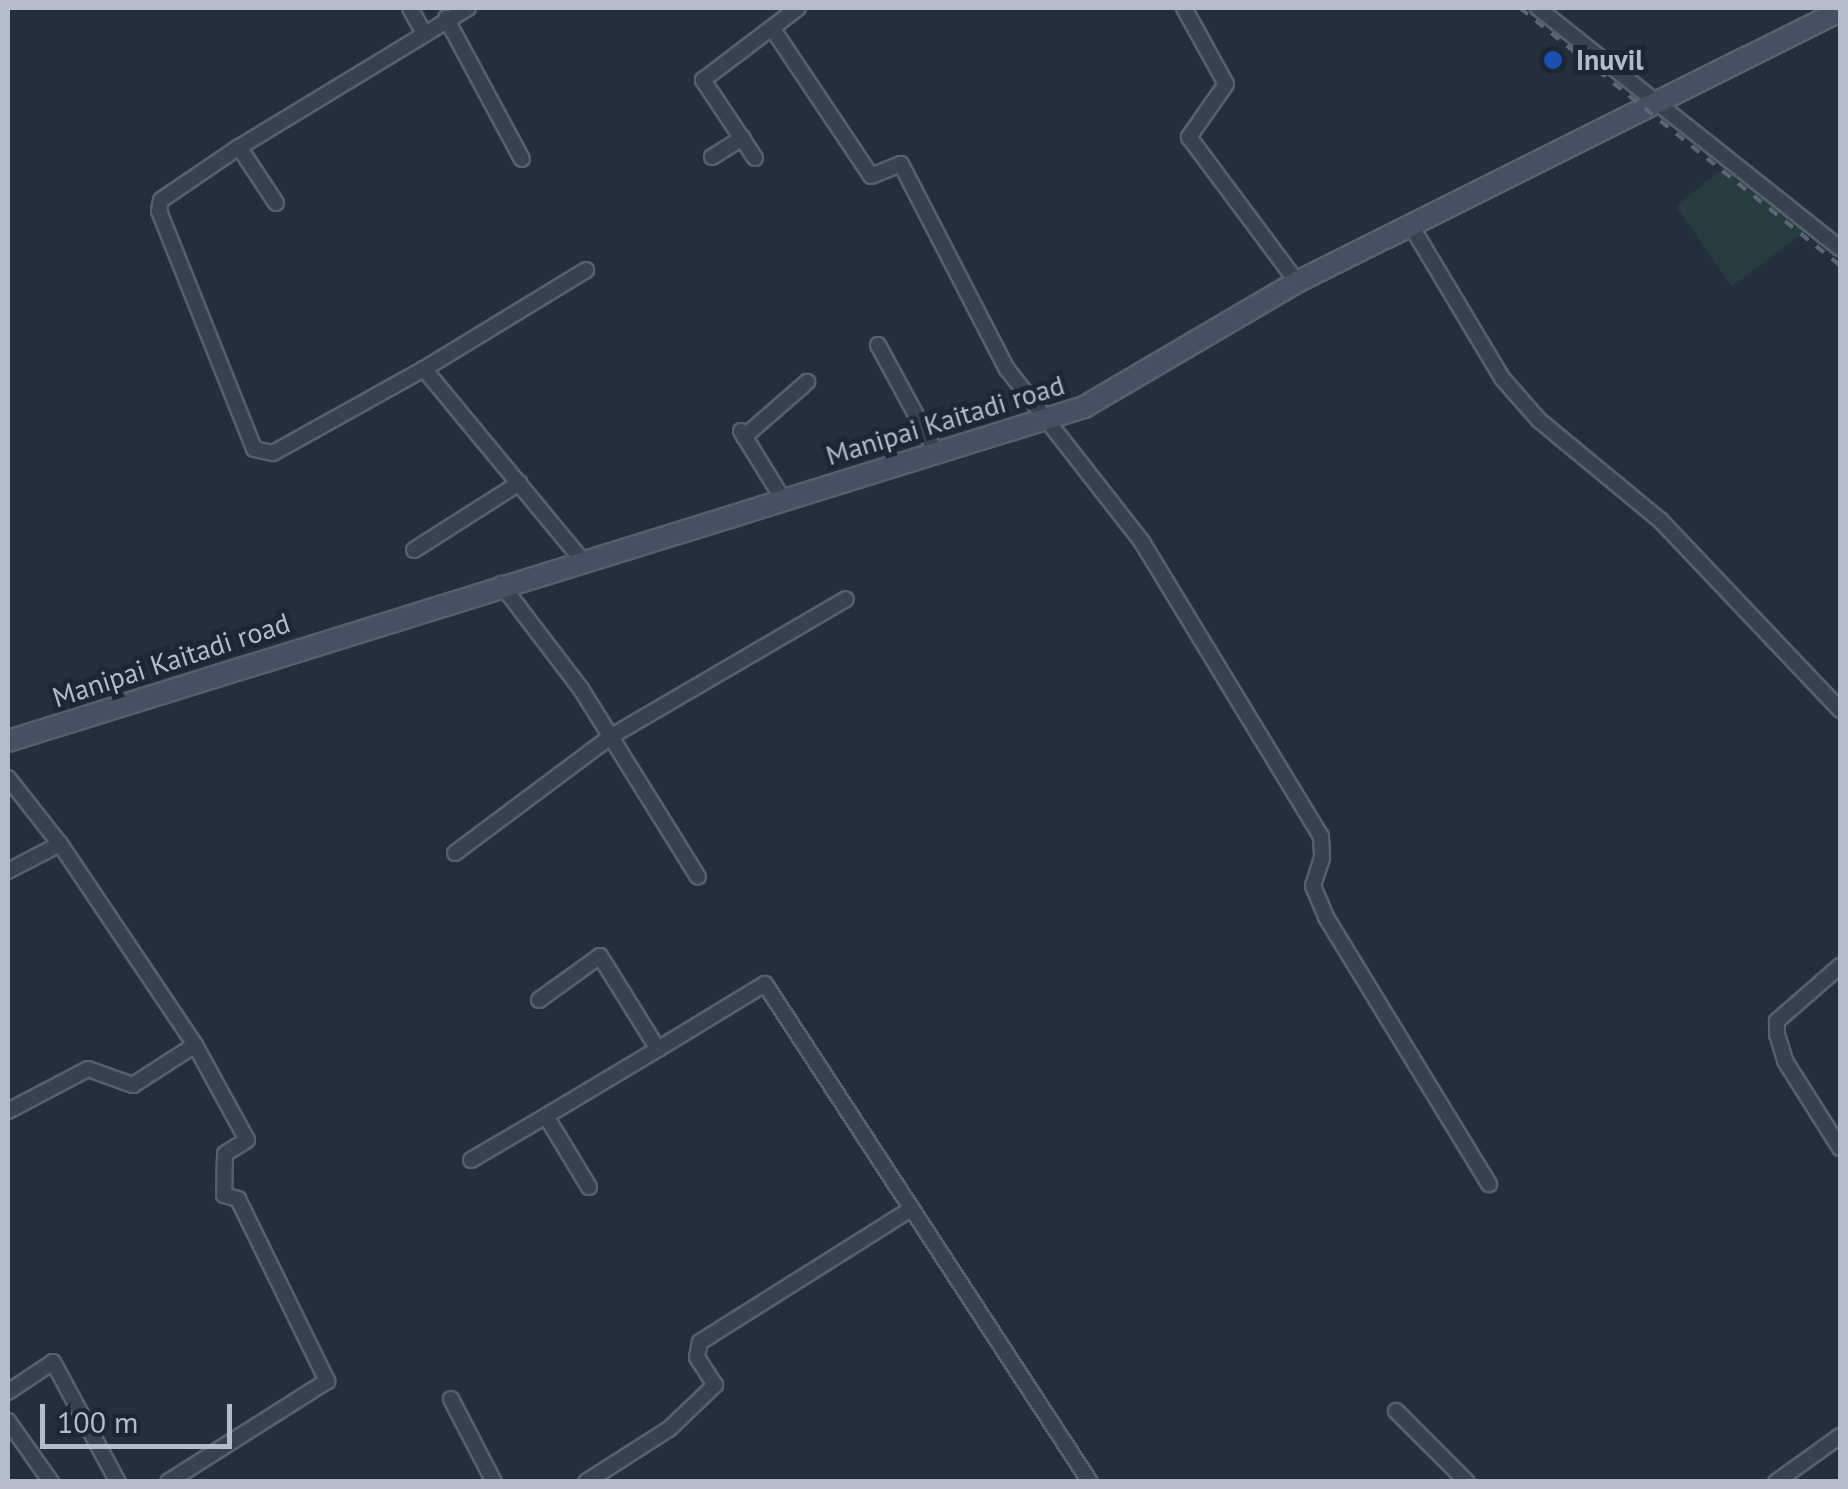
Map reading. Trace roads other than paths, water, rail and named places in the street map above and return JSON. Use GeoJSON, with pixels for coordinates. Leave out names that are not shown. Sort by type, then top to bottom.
{"type":"FeatureCollection","features":[{"type":"Feature","properties":{"kind":"main road","name":"Manipai Kaitadi road"},"geometry":{"type":"LineString","coordinates":[[8,741],[501,584],[1084,406],[1297,282],[1652,100],[1840,11]]}},
{"type":"Feature","properties":{"kind":"street"},"geometry":{"type":"LineString","coordinates":[[410,8],[423,31]]}},
{"type":"Feature","properties":{"kind":"street"},"geometry":{"type":"LineString","coordinates":[[468,8],[423,31],[161,200],[159,210],[254,448],[273,454],[424,369],[586,270]]}},
{"type":"Feature","properties":{"kind":"street"},"geometry":{"type":"LineString","coordinates":[[755,158],[704,80],[798,8]]}},
{"type":"Feature","properties":{"kind":"street"},"geometry":{"type":"LineString","coordinates":[[1184,8],[1226,84],[1188,138],[1297,282]]}},
{"type":"Feature","properties":{"kind":"street"},"geometry":{"type":"LineString","coordinates":[[1538,8],[1840,248]]}},
{"type":"Feature","properties":{"kind":"street"},"geometry":{"type":"LineString","coordinates":[[446,18],[522,160]]}},
{"type":"Feature","properties":{"kind":"street"},"geometry":{"type":"LineString","coordinates":[[772,28],[871,176],[901,164],[1007,369],[1142,542],[1321,836],[1322,858],[1313,886],[1326,917],[1489,1184]]}},
{"type":"Feature","properties":{"kind":"street"},"geometry":{"type":"LineString","coordinates":[[712,157],[742,138]]}},
{"type":"Feature","properties":{"kind":"street"},"geometry":{"type":"LineString","coordinates":[[239,147],[276,203]]}},
{"type":"Feature","properties":{"kind":"street"},"geometry":{"type":"LineString","coordinates":[[1410,224],[1502,378],[1539,420],[1660,520],[1840,710]]}},
{"type":"Feature","properties":{"kind":"street"},"geometry":{"type":"LineString","coordinates":[[878,345],[936,452]]}},
{"type":"Feature","properties":{"kind":"street"},"geometry":{"type":"LineString","coordinates":[[424,369],[582,560]]}},
{"type":"Feature","properties":{"kind":"street"},"geometry":{"type":"LineString","coordinates":[[782,499],[742,434],[807,382]]}},
{"type":"Feature","properties":{"kind":"street"},"geometry":{"type":"LineString","coordinates":[[414,550],[518,484]]}},
{"type":"Feature","properties":{"kind":"street"},"geometry":{"type":"LineString","coordinates":[[501,584],[610,737],[698,877]]}},
{"type":"Feature","properties":{"kind":"street"},"geometry":{"type":"LineString","coordinates":[[455,853],[610,737],[846,599]]}},
{"type":"Feature","properties":{"kind":"street"},"geometry":{"type":"LineString","coordinates":[[8,778],[60,844],[196,1045],[247,1140],[225,1154],[224,1195],[238,1199],[327,1381],[168,1482]]}},
{"type":"Feature","properties":{"kind":"street"},"geometry":{"type":"LineString","coordinates":[[8,871],[60,844]]}},
{"type":"Feature","properties":{"kind":"street"},"geometry":{"type":"LineString","coordinates":[[539,1000],[600,956],[658,1049]]}},
{"type":"Feature","properties":{"kind":"street"},"geometry":{"type":"LineString","coordinates":[[1840,966],[1777,1021],[1777,1034],[1785,1061],[1840,1148]]}},
{"type":"Feature","properties":{"kind":"street"},"geometry":{"type":"LineString","coordinates":[[471,1160],[765,984],[908,1211],[1090,1482]]}},
{"type":"Feature","properties":{"kind":"street"},"geometry":{"type":"LineString","coordinates":[[8,1111],[88,1069],[133,1085],[196,1045]]}},
{"type":"Feature","properties":{"kind":"street"},"geometry":{"type":"LineString","coordinates":[[546,1116],[589,1187]]}},
{"type":"Feature","properties":{"kind":"street"},"geometry":{"type":"LineString","coordinates":[[586,1482],[669,1428],[715,1385],[698,1356],[700,1342],[908,1211]]}},
{"type":"Feature","properties":{"kind":"street"},"geometry":{"type":"LineString","coordinates":[[8,1392],[54,1362],[118,1482]]}},
{"type":"Feature","properties":{"kind":"street"},"geometry":{"type":"LineString","coordinates":[[450,1399],[494,1482]]}},
{"type":"Feature","properties":{"kind":"street"},"geometry":{"type":"LineString","coordinates":[[1396,1410],[1467,1482]]}},
{"type":"Feature","properties":{"kind":"street"},"geometry":{"type":"LineString","coordinates":[[8,1421],[51,1482]]}},
{"type":"Feature","properties":{"kind":"street"},"geometry":{"type":"LineString","coordinates":[[1776,1482],[1840,1436]]}},
{"type":"Feature","properties":{"kind":"railway"},"geometry":{"type":"LineString","coordinates":[[1520,8],[1840,265]]}},
{"type":"Feature","properties":{"kind":"place","name":"Inuvil"},"geometry":{"type":"Point","coordinates":[1553,60]}}]}
